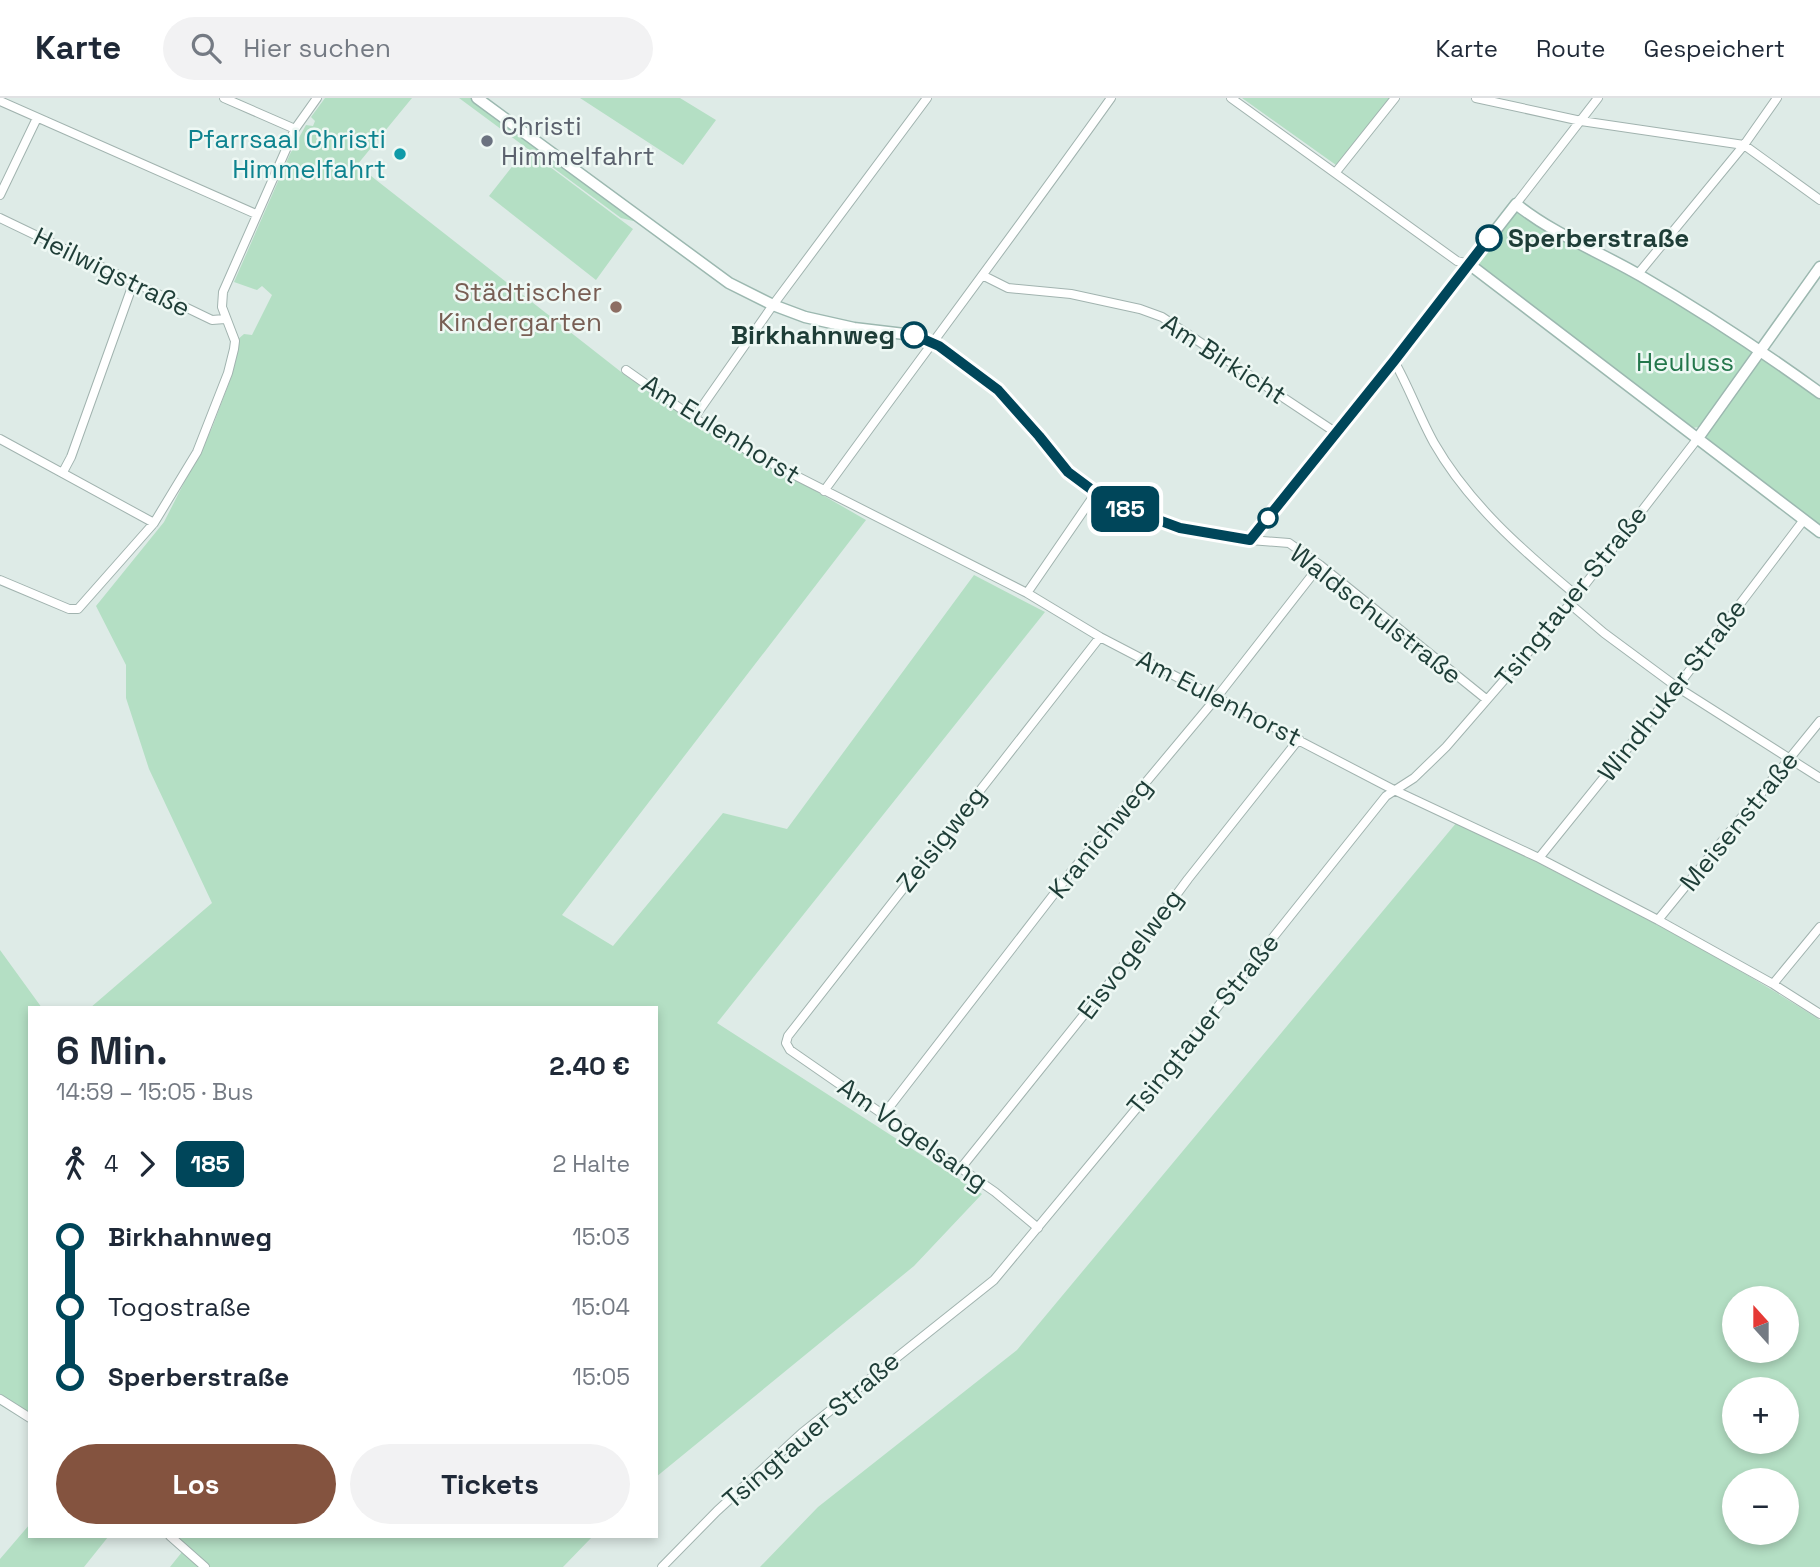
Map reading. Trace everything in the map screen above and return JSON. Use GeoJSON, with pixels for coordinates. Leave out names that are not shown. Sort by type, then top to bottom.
{"type":"FeatureCollection","features":[{"type":"Feature","properties":{"kind":"street"},"geometry":{"type":"LineString","coordinates":[[224,98],[295,129]]}},
{"type":"Feature","properties":{"kind":"street"},"geometry":{"type":"LineString","coordinates":[[0,580],[69,609],[78,609],[154,523],[197,452],[229,373],[235,341],[222,307],[223,292],[295,129],[317,98]]}},
{"type":"Feature","properties":{"kind":"street","name":"Waldschulstraße"},"geometry":{"type":"LineString","coordinates":[[477,98],[729,283],[773,305],[817,320],[854,328],[914,335],[933,342],[998,390],[1063,467],[1095,494],[1127,510],[1180,528],[1250,540],[1289,543],[1486,699]]}},
{"type":"Feature","properties":{"kind":"street"},"geometry":{"type":"LineString","coordinates":[[694,418],[773,305],[928,98]]}},
{"type":"Feature","properties":{"kind":"street"},"geometry":{"type":"LineString","coordinates":[[824,491],[984,276],[1111,98]]}},
{"type":"Feature","properties":{"kind":"street"},"geometry":{"type":"LineString","coordinates":[[1231,98],[1457,261],[1468,264],[1820,532]]}},
{"type":"Feature","properties":{"kind":"street"},"geometry":{"type":"LineString","coordinates":[[1336,172],[1395,98]]}},
{"type":"Feature","properties":{"kind":"street"},"geometry":{"type":"LineString","coordinates":[[1476,98],[1581,121],[1744,145],[1820,200]]}},
{"type":"Feature","properties":{"kind":"street"},"geometry":{"type":"LineString","coordinates":[[1250,540],[1394,361],[1598,98]]}},
{"type":"Feature","properties":{"kind":"street"},"geometry":{"type":"LineString","coordinates":[[1639,274],[1744,145],[1777,98]]}},
{"type":"Feature","properties":{"kind":"street"},"geometry":{"type":"LineString","coordinates":[[0,101],[256,214]]}},
{"type":"Feature","properties":{"kind":"street"},"geometry":{"type":"LineString","coordinates":[[0,195],[37,118]]}},
{"type":"Feature","properties":{"kind":"street"},"geometry":{"type":"LineString","coordinates":[[1516,204],[1574,241],[1639,274],[1761,350],[1820,393]]}},
{"type":"Feature","properties":{"kind":"street","name":"Heilwigstraße"},"geometry":{"type":"LineString","coordinates":[[0,218],[212,320],[225,318]]}},
{"type":"Feature","properties":{"kind":"street"},"geometry":{"type":"LineString","coordinates":[[1698,438],[1820,267]]}},
{"type":"Feature","properties":{"kind":"street","name":"Am Birkicht"},"geometry":{"type":"LineString","coordinates":[[984,276],[1008,288],[1071,294],[1140,309],[1161,317],[1335,432]]}},
{"type":"Feature","properties":{"kind":"street"},"geometry":{"type":"LineString","coordinates":[[63,472],[71,457],[134,284]]}},
{"type":"Feature","properties":{"kind":"street"},"geometry":{"type":"LineString","coordinates":[[1394,361],[1433,442],[1463,487],[1509,536],[1576,595]]}},
{"type":"Feature","properties":{"kind":"street","name":"Am Eulenhorst"},"geometry":{"type":"LineString","coordinates":[[626,370],[694,418],[757,456],[1027,593],[1100,636],[1394,790],[1539,858],[1658,920],[1773,984],[1820,1014]]}},
{"type":"Feature","properties":{"kind":"street","name":"Tsingtauer Straße"},"geometry":{"type":"LineString","coordinates":[[662,1567],[717,1511],[802,1433],[994,1280],[1386,796],[1414,779],[1446,747],[1570,604],[1698,438]]}},
{"type":"Feature","properties":{"kind":"street"},"geometry":{"type":"LineString","coordinates":[[0,439],[154,523]]}},
{"type":"Feature","properties":{"kind":"street"},"geometry":{"type":"LineString","coordinates":[[1027,593],[1095,494]]}},
{"type":"Feature","properties":{"kind":"street","name":"Windhuker Straße"},"geometry":{"type":"LineString","coordinates":[[1539,858],[1677,687],[1803,521]]}},
{"type":"Feature","properties":{"kind":"street","name":"Kranichweg"},"geometry":{"type":"LineString","coordinates":[[884,1114],[1071,872],[1217,697],[1320,565]]}},
{"type":"Feature","properties":{"kind":"street"},"geometry":{"type":"LineString","coordinates":[[1570,604],[1677,687],[1820,778]]}},
{"type":"Feature","properties":{"kind":"street","name":"Zeisigweg"},"geometry":{"type":"LineString","coordinates":[[786,1043],[796,1025],[1100,636]]}},
{"type":"Feature","properties":{"kind":"street","name":"Meisenstraße"},"geometry":{"type":"LineString","coordinates":[[1658,920],[1820,721]]}},
{"type":"Feature","properties":{"kind":"street","name":"Eisvogelweg"},"geometry":{"type":"LineString","coordinates":[[961,1168],[1131,956],[1299,739]]}},
{"type":"Feature","properties":{"kind":"street"},"geometry":{"type":"LineString","coordinates":[[1773,984],[1820,927]]}},
{"type":"Feature","properties":{"kind":"street","name":"Am Vogelsang"},"geometry":{"type":"LineString","coordinates":[[786,1043],[790,1050],[995,1192],[1038,1228]]}},
{"type":"Feature","properties":{"kind":"street"},"geometry":{"type":"LineString","coordinates":[[0,1399],[28,1417]]}},
{"type":"Feature","properties":{"kind":"street"},"geometry":{"type":"LineString","coordinates":[[172,1538],[205,1567]]}},
{"type":"Feature","properties":{"kind":"green space"},"geometry":{"type":"Polygon","coordinates":[[[325,98],[412,98],[357,165],[625,375],[694,421],[866,520],[562,915],[613,946],[723,813],[787,829],[974,575],[1045,612],[717,1023],[982,1194],[914,1266],[658,1475],[658,1006],[92,1006],[212,903],[149,769],[126,698],[126,665],[96,606],[164,522],[212,428],[232,375],[238,350],[237,340],[244,334],[252,335],[272,295],[262,286],[257,290],[234,282],[290,154],[306,125],[313,126],[315,121],[311,117],[325,98]]]}},
{"type":"Feature","properties":{"kind":"green space"},"geometry":{"type":"Polygon","coordinates":[[[459,98],[477,98],[641,218],[633,221],[621,218],[459,98]]]}},
{"type":"Feature","properties":{"kind":"green space"},"geometry":{"type":"Polygon","coordinates":[[[580,98],[680,98],[716,120],[683,165],[580,98]]]}},
{"type":"Feature","properties":{"kind":"green space"},"geometry":{"type":"Polygon","coordinates":[[[1242,98],[1391,98],[1336,165],[1242,98]]]}},
{"type":"Feature","properties":{"kind":"green space"},"geometry":{"type":"Polygon","coordinates":[[[526,149],[633,229],[596,280],[489,196],[526,149]]]}},
{"type":"Feature","properties":{"kind":"green space","name":"Heuluss"},"geometry":{"type":"Polygon","coordinates":[[[1516,212],[1640,280],[1753,350],[1699,427],[1692,428],[1476,264],[1516,212]]]}},
{"type":"Feature","properties":{"kind":"green space","name":"Heuluss"},"geometry":{"type":"Polygon","coordinates":[[[1762,357],[1820,398],[1820,526],[1709,442],[1706,435],[1762,357]]]}},
{"type":"Feature","properties":{"kind":"green space"},"geometry":{"type":"Polygon","coordinates":[[[1457,822],[1687,941],[1820,1020],[1820,1567],[760,1567],[818,1507],[1017,1350],[1457,822]]]}},
{"type":"Feature","properties":{"kind":"green space"},"geometry":{"type":"Polygon","coordinates":[[[0,950],[41,1006],[28,1006],[28,1422],[0,1405],[0,950]]]}},
{"type":"Feature","properties":{"kind":"green space"},"geometry":{"type":"Polygon","coordinates":[[[28,1526],[28,1538],[107,1538],[84,1567],[0,1567],[0,1559],[28,1526]]]}},
{"type":"Feature","properties":{"kind":"green space"},"geometry":{"type":"Polygon","coordinates":[[[177,1538],[591,1538],[563,1567],[170,1567],[182,1552],[184,1544],[177,1538]]]}},
{"type":"Feature","properties":{"kind":"bus line","name":"185"},"geometry":{"type":"LineString","coordinates":[[914,335],[939,346],[998,390],[1058,462],[1082,485],[1107,501],[1180,528],[1250,540],[1489,238]]}},
{"type":"Feature","properties":{"kind":"place","name":"Christi Himmelfahrt"},"geometry":{"type":"Point","coordinates":[487,141]}},
{"type":"Feature","properties":{"kind":"place","name":"Pfarrsaal Christi Himmelfahrt"},"geometry":{"type":"Point","coordinates":[400,154]}},
{"type":"Feature","properties":{"kind":"place","name":"Sperberstraße"},"geometry":{"type":"Point","coordinates":[1489,238]}},
{"type":"Feature","properties":{"kind":"place","name":"Städtischer Kindergarten"},"geometry":{"type":"Point","coordinates":[616,307]}},
{"type":"Feature","properties":{"kind":"place","name":"Birkhahnweg"},"geometry":{"type":"Point","coordinates":[914,335]}}]}
